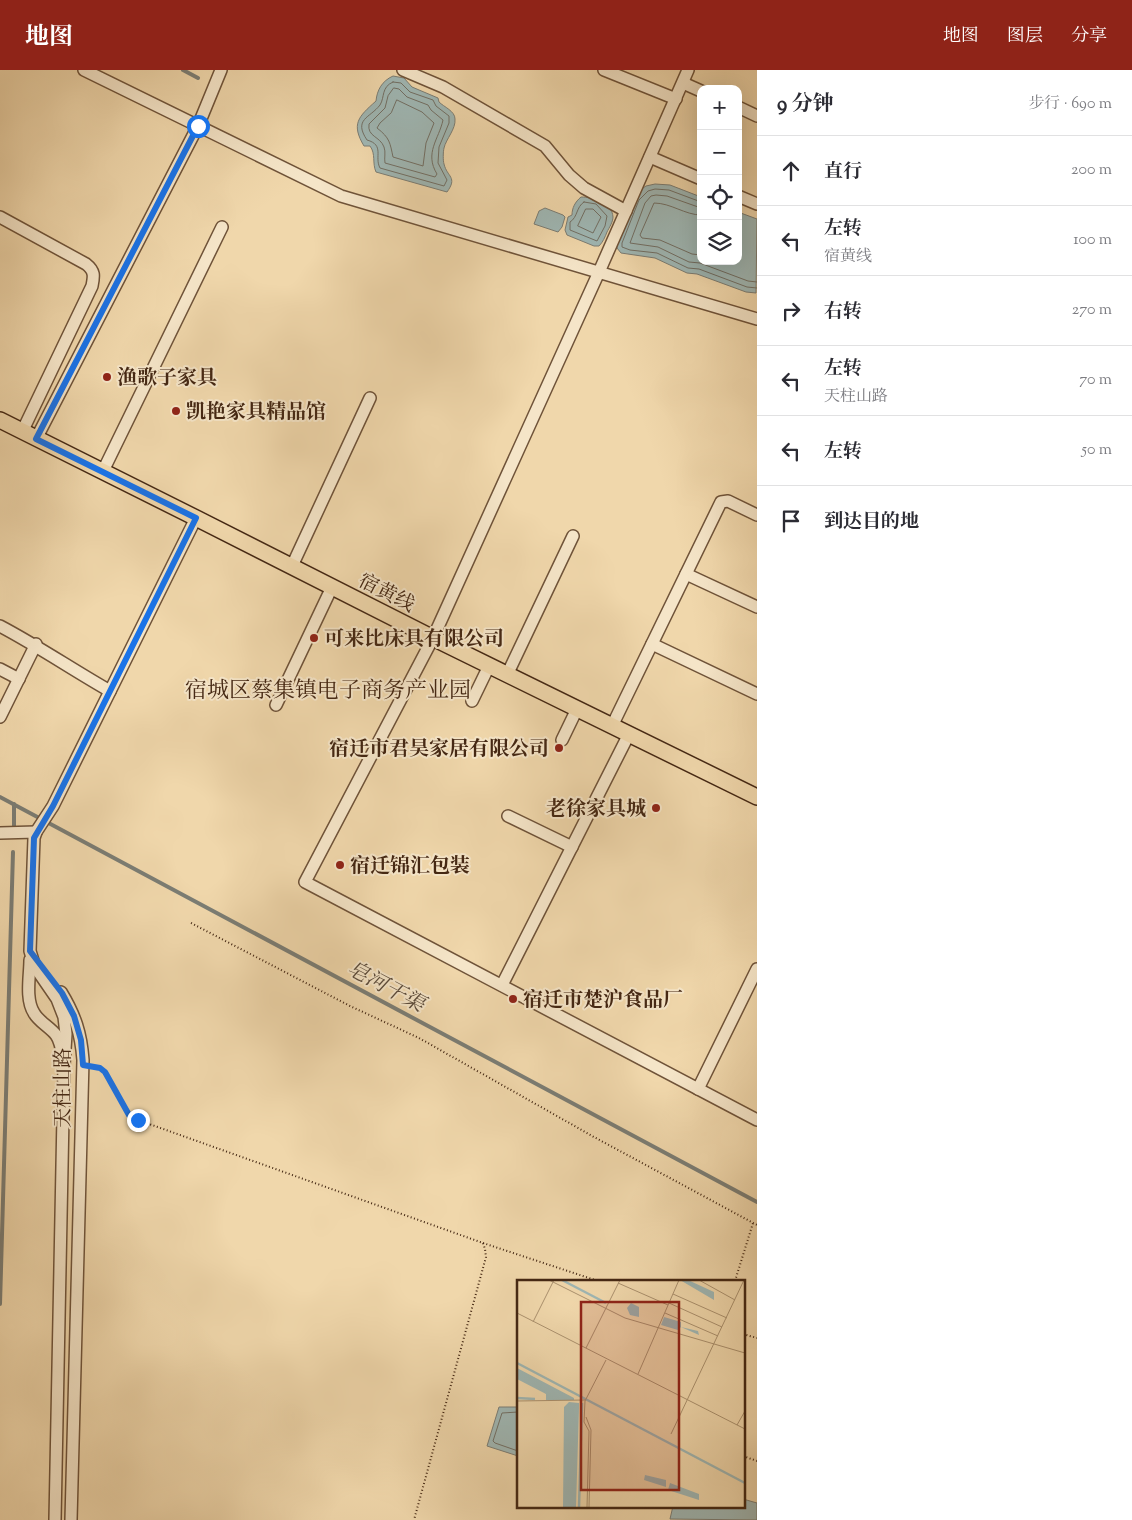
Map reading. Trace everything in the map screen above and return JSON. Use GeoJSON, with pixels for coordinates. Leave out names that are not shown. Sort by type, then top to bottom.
{"type":"FeatureCollection","features":[{"type":"Feature","properties":{"kind":"main road","name":"宿黄线"},"geometry":{"type":"LineString","coordinates":[[0,420],[507,675],[757,797]]}},
{"type":"Feature","properties":{"kind":"street"},"geometry":{"type":"LineString","coordinates":[[84,70],[342,196],[757,319]]}},
{"type":"Feature","properties":{"kind":"street"},"geometry":{"type":"LineString","coordinates":[[36,439],[198,126],[221,70]]}},
{"type":"Feature","properties":{"kind":"street"},"geometry":{"type":"LineString","coordinates":[[403,70],[443,87],[545,146],[569,175],[584,188],[626,212]]}},
{"type":"Feature","properties":{"kind":"street"},"geometry":{"type":"LineString","coordinates":[[604,70],[676,99]]}},
{"type":"Feature","properties":{"kind":"street"},"geometry":{"type":"LineString","coordinates":[[688,70],[626,212],[433,638],[305,882],[757,1120]]}},
{"type":"Feature","properties":{"kind":"street"},"geometry":{"type":"LineString","coordinates":[[683,83],[697,89]]}},
{"type":"Feature","properties":{"kind":"street"},"geometry":{"type":"LineString","coordinates":[[742,109],[757,116]]}},
{"type":"Feature","properties":{"kind":"street"},"geometry":{"type":"LineString","coordinates":[[650,157],[697,177]]}},
{"type":"Feature","properties":{"kind":"street"},"geometry":{"type":"LineString","coordinates":[[742,198],[757,204]]}},
{"type":"Feature","properties":{"kind":"street"},"geometry":{"type":"LineString","coordinates":[[0,217],[86,264],[92,269],[94,276],[92,286],[22,432]]}},
{"type":"Feature","properties":{"kind":"street"},"geometry":{"type":"LineString","coordinates":[[102,471],[222,227]]}},
{"type":"Feature","properties":{"kind":"street"},"geometry":{"type":"LineString","coordinates":[[292,566],[370,398]]}},
{"type":"Feature","properties":{"kind":"street"},"geometry":{"type":"LineString","coordinates":[[612,726],[722,502],[728,501],[757,515]]}},
{"type":"Feature","properties":{"kind":"street"},"geometry":{"type":"LineString","coordinates":[[64,1065],[66,1034],[64,1017],[57,999],[35,967],[30,951],[34,841],[196,518]]}},
{"type":"Feature","properties":{"kind":"street"},"geometry":{"type":"LineString","coordinates":[[507,675],[573,536]]}},
{"type":"Feature","properties":{"kind":"street"},"geometry":{"type":"LineString","coordinates":[[686,574],[757,607]]}},
{"type":"Feature","properties":{"kind":"street"},"geometry":{"type":"LineString","coordinates":[[276,705],[332,587]]}},
{"type":"Feature","properties":{"kind":"street"},"geometry":{"type":"LineString","coordinates":[[0,626],[36,644],[70,668],[110,691]]}},
{"type":"Feature","properties":{"kind":"street"},"geometry":{"type":"LineString","coordinates":[[1,714],[36,644]]}},
{"type":"Feature","properties":{"kind":"street"},"geometry":{"type":"LineString","coordinates":[[652,644],[757,694]]}},
{"type":"Feature","properties":{"kind":"street"},"geometry":{"type":"LineString","coordinates":[[472,701],[489,666]]}},
{"type":"Feature","properties":{"kind":"street"},"geometry":{"type":"LineString","coordinates":[[0,669],[19,679]]}},
{"type":"Feature","properties":{"kind":"street"},"geometry":{"type":"LineString","coordinates":[[562,740],[578,709]]}},
{"type":"Feature","properties":{"kind":"street"},"geometry":{"type":"LineString","coordinates":[[502,986],[629,734]]}},
{"type":"Feature","properties":{"kind":"street"},"geometry":{"type":"LineString","coordinates":[[508,816],[572,847]]}},
{"type":"Feature","properties":{"kind":"street"},"geometry":{"type":"LineString","coordinates":[[0,834],[38,831]]}},
{"type":"Feature","properties":{"kind":"street","name":"天柱山路"},"geometry":{"type":"LineString","coordinates":[[30,951],[29,996],[31,1007],[37,1017],[56,1034],[60,1043],[64,1065],[55,1520]]}},
{"type":"Feature","properties":{"kind":"street","name":"天柱山路"},"geometry":{"type":"LineString","coordinates":[[30,951],[62,993],[74,1016],[81,1040],[83,1065],[71,1520]]}},
{"type":"Feature","properties":{"kind":"street"},"geometry":{"type":"LineString","coordinates":[[698,1089],[757,969]]}},
{"type":"Feature","properties":{"kind":"path"},"geometry":{"type":"LineString","coordinates":[[191,924],[350,1006],[419,1038],[757,1225]]}},
{"type":"Feature","properties":{"kind":"path"},"geometry":{"type":"LineString","coordinates":[[83,1065],[100,1068],[105,1072],[129,1115],[138,1120],[483,1243],[595,1280]]}},
{"type":"Feature","properties":{"kind":"path"},"geometry":{"type":"LineString","coordinates":[[735,1280],[753,1223]]}},
{"type":"Feature","properties":{"kind":"path"},"geometry":{"type":"LineString","coordinates":[[414,1520],[486,1257],[486,1249],[483,1243]]}},
{"type":"Feature","properties":{"kind":"path"},"geometry":{"type":"LineString","coordinates":[[744,1334],[757,1338]]}},
{"type":"Feature","properties":{"kind":"path"},"geometry":{"type":"LineString","coordinates":[[744,1456],[757,1461]]}},
{"type":"Feature","properties":{"kind":"water"},"geometry":{"type":"Polygon","coordinates":[[[393,76],[404,78],[412,87],[438,98],[439,102],[455,116],[454,126],[443,152],[445,168],[452,180],[447,192],[376,172],[372,149],[370,146],[364,146],[360,138],[357,126],[358,121],[376,101],[383,83],[393,76]]]}},
{"type":"Feature","properties":{"kind":"water"},"geometry":{"type":"Polygon","coordinates":[[[655,184],[670,185],[697,195],[697,265],[742,265],[742,213],[757,219],[756,293],[746,292],[697,274],[687,273],[655,258],[621,253],[617,248],[617,242],[640,190],[655,184]]]}},
{"type":"Feature","properties":{"kind":"water"},"geometry":{"type":"Polygon","coordinates":[[[581,197],[601,201],[612,212],[612,223],[599,246],[594,246],[567,235],[565,230],[568,217],[572,215],[574,205],[581,197]]]}},
{"type":"Feature","properties":{"kind":"water"},"geometry":{"type":"Polygon","coordinates":[[[545,208],[565,217],[562,227],[558,232],[534,224],[539,211],[545,208]]]}},
{"type":"Feature","properties":{"kind":"water"},"geometry":{"type":"Polygon","coordinates":[[[499,1407],[517,1407],[517,1456],[487,1446],[499,1407]]]}},
{"type":"Feature","properties":{"kind":"water"},"geometry":{"type":"Polygon","coordinates":[[[744,1499],[757,1503],[757,1520],[670,1519],[673,1508],[744,1508],[744,1499]]]}},
{"type":"Feature","properties":{"kind":"waterway"},"geometry":{"type":"LineString","coordinates":[[183,70],[198,78]]}},
{"type":"Feature","properties":{"kind":"waterway","name":"皂河干渠"},"geometry":{"type":"LineString","coordinates":[[0,797],[757,1202]]}},
{"type":"Feature","properties":{"kind":"waterway"},"geometry":{"type":"LineString","coordinates":[[14,804],[14,828]]}},
{"type":"Feature","properties":{"kind":"waterway"},"geometry":{"type":"LineString","coordinates":[[0,1304],[13,852]]}},
{"type":"Feature","properties":{"kind":"place","name":"渔歌子家具"},"geometry":{"type":"Point","coordinates":[107,377]}},
{"type":"Feature","properties":{"kind":"place","name":"凯艳家具精品馆"},"geometry":{"type":"Point","coordinates":[176,411]}},
{"type":"Feature","properties":{"kind":"place","name":"可来比床具有限公司"},"geometry":{"type":"Point","coordinates":[314,638]}},
{"type":"Feature","properties":{"kind":"place","name":"宿迁市君昊家居有限公司"},"geometry":{"type":"Point","coordinates":[559,748]}},
{"type":"Feature","properties":{"kind":"place","name":"老徐家具城"},"geometry":{"type":"Point","coordinates":[656,808]}},
{"type":"Feature","properties":{"kind":"place","name":"宿迁锦汇包装"},"geometry":{"type":"Point","coordinates":[340,865]}},
{"type":"Feature","properties":{"kind":"place","name":"宿迁市楚沪食品厂"},"geometry":{"type":"Point","coordinates":[513,999]}},
{"type":"Feature","properties":{"kind":"district","name":"宿城区蔡集镇电子商务产业园"},"geometry":{"type":"Point","coordinates":[328,689]}},
{"type":"Feature","properties":{"kind":"route"},"geometry":{"type":"LineString","coordinates":[[138,1120],[129,1115],[105,1072],[100,1068],[83,1065],[81,1040],[74,1016],[62,993],[30,951],[34,838],[53,806],[196,518],[36,439],[198,126]]}}]}
